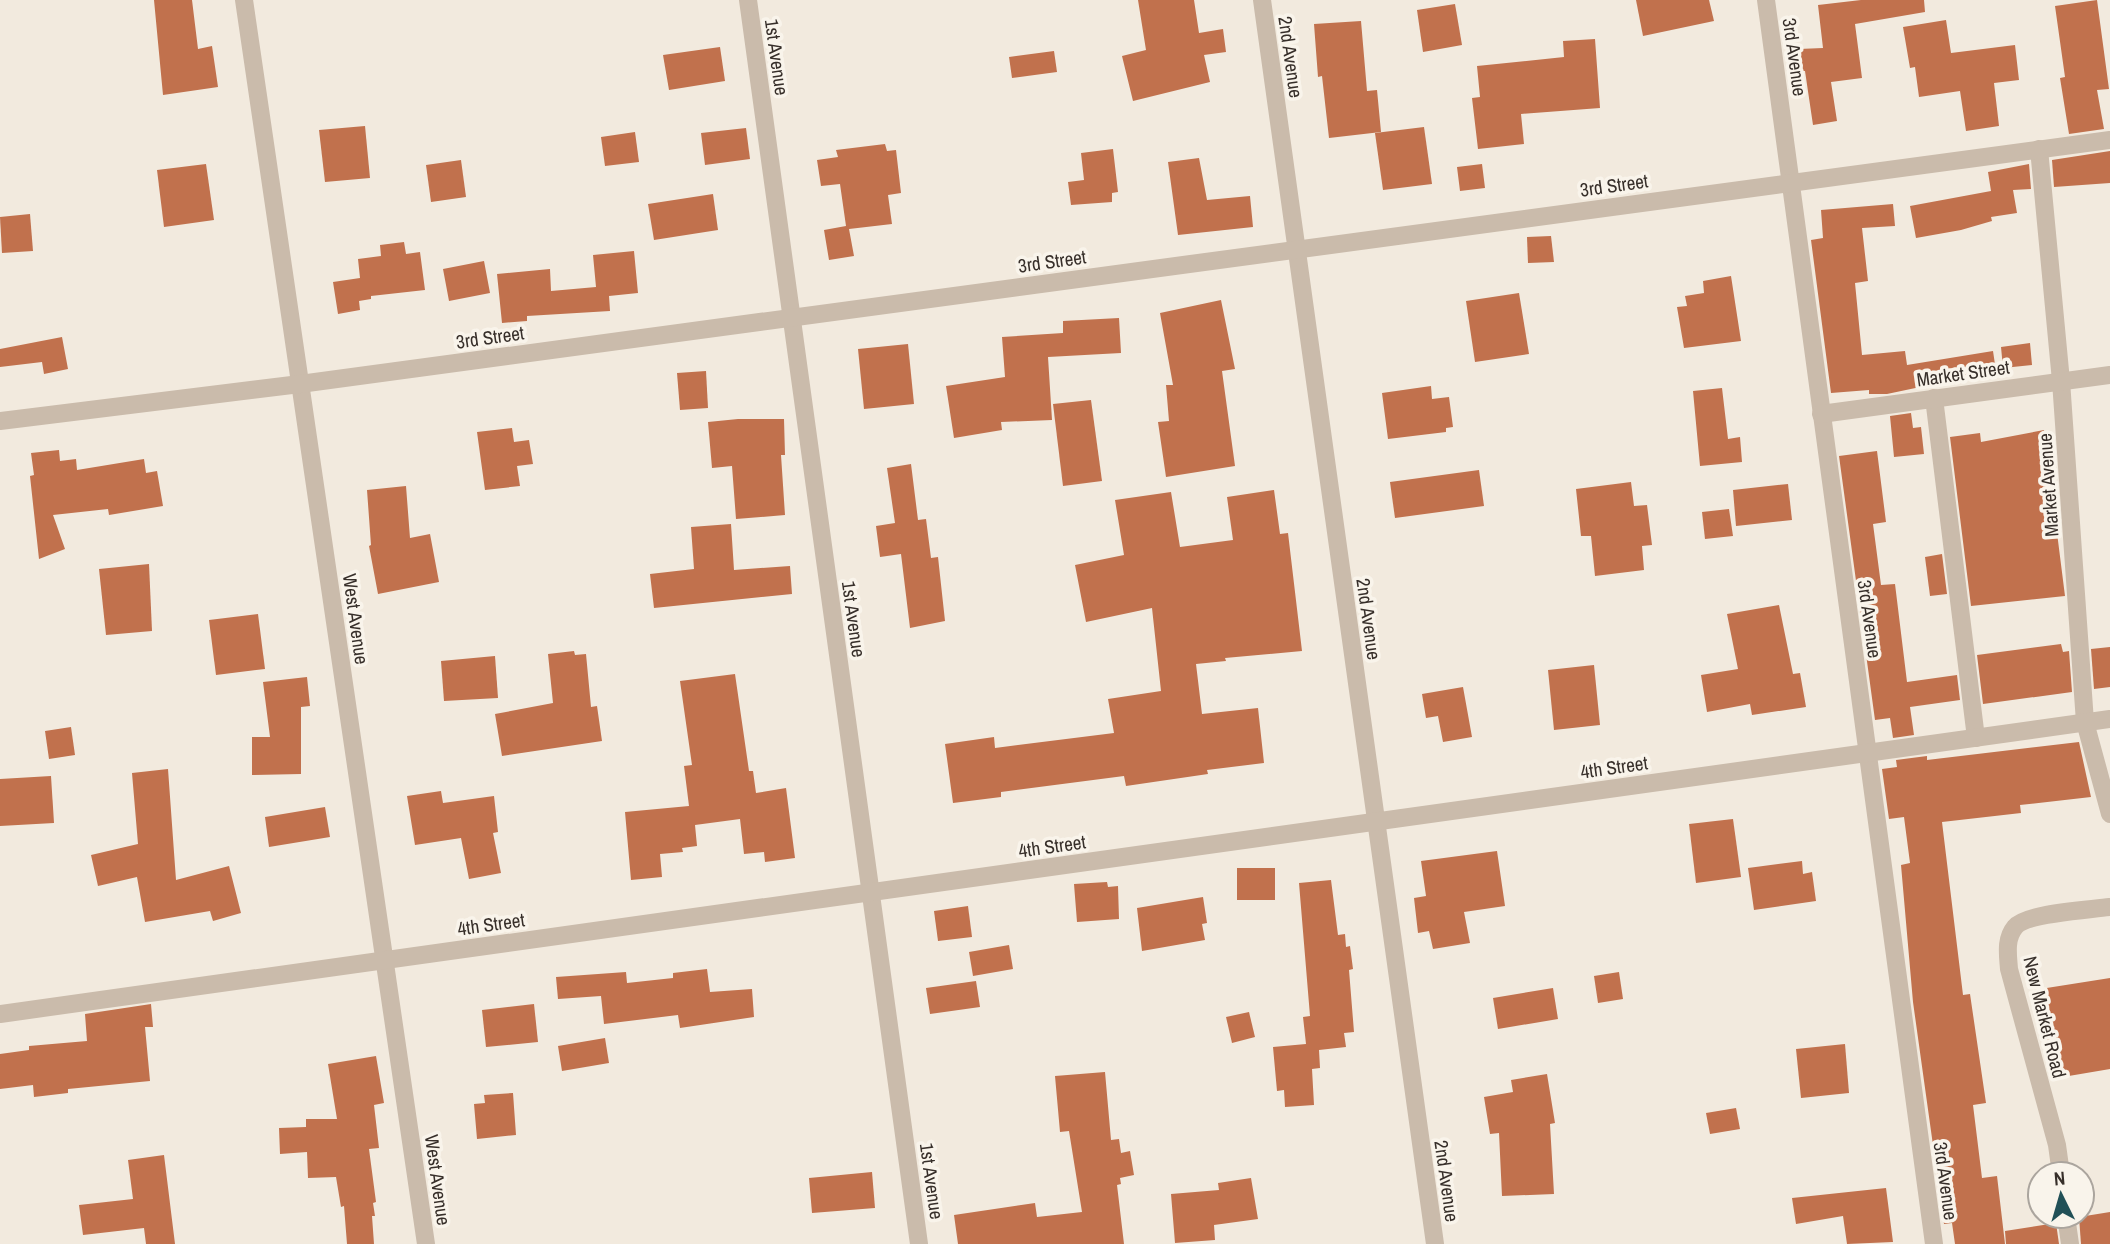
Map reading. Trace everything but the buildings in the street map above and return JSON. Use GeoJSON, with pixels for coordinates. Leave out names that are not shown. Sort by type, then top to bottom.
{"type":"FeatureCollection","features":[{"type":"Feature","properties":{"kind":"street","name":"West Avenue"},"geometry":{"type":"LineString","coordinates":[[244,0],[426,1244]]}},
{"type":"Feature","properties":{"kind":"street","name":"1st Avenue"},"geometry":{"type":"LineString","coordinates":[[748,0],[919,1244]]}},
{"type":"Feature","properties":{"kind":"street","name":"2nd Avenue"},"geometry":{"type":"LineString","coordinates":[[1262,0],[1435,1244]]}},
{"type":"Feature","properties":{"kind":"street","name":"3rd Avenue"},"geometry":{"type":"LineString","coordinates":[[1766,0],[1934,1244]]}},
{"type":"Feature","properties":{"kind":"street","name":"3rd Street"},"geometry":{"type":"LineString","coordinates":[[0,421],[300,384],[2110,140]]}},
{"type":"Feature","properties":{"kind":"street","name":"Market Avenue"},"geometry":{"type":"LineString","coordinates":[[2039,149],[2062,381],[2085,722],[2110,814]]}},
{"type":"Feature","properties":{"kind":"street","name":"Market Street"},"geometry":{"type":"LineString","coordinates":[[1821,414],[2110,375]]}},
{"type":"Feature","properties":{"kind":"street"},"geometry":{"type":"LineString","coordinates":[[1934,398],[1976,738]]}},
{"type":"Feature","properties":{"kind":"street","name":"4th Street"},"geometry":{"type":"LineString","coordinates":[[0,1014],[2110,719]]}},
{"type":"Feature","properties":{"kind":"street","name":"New Market Road"},"geometry":{"type":"LineString","coordinates":[[2059,1160],[2009,969],[2007,944],[2015,926],[2029,918],[2110,907]]}}]}
